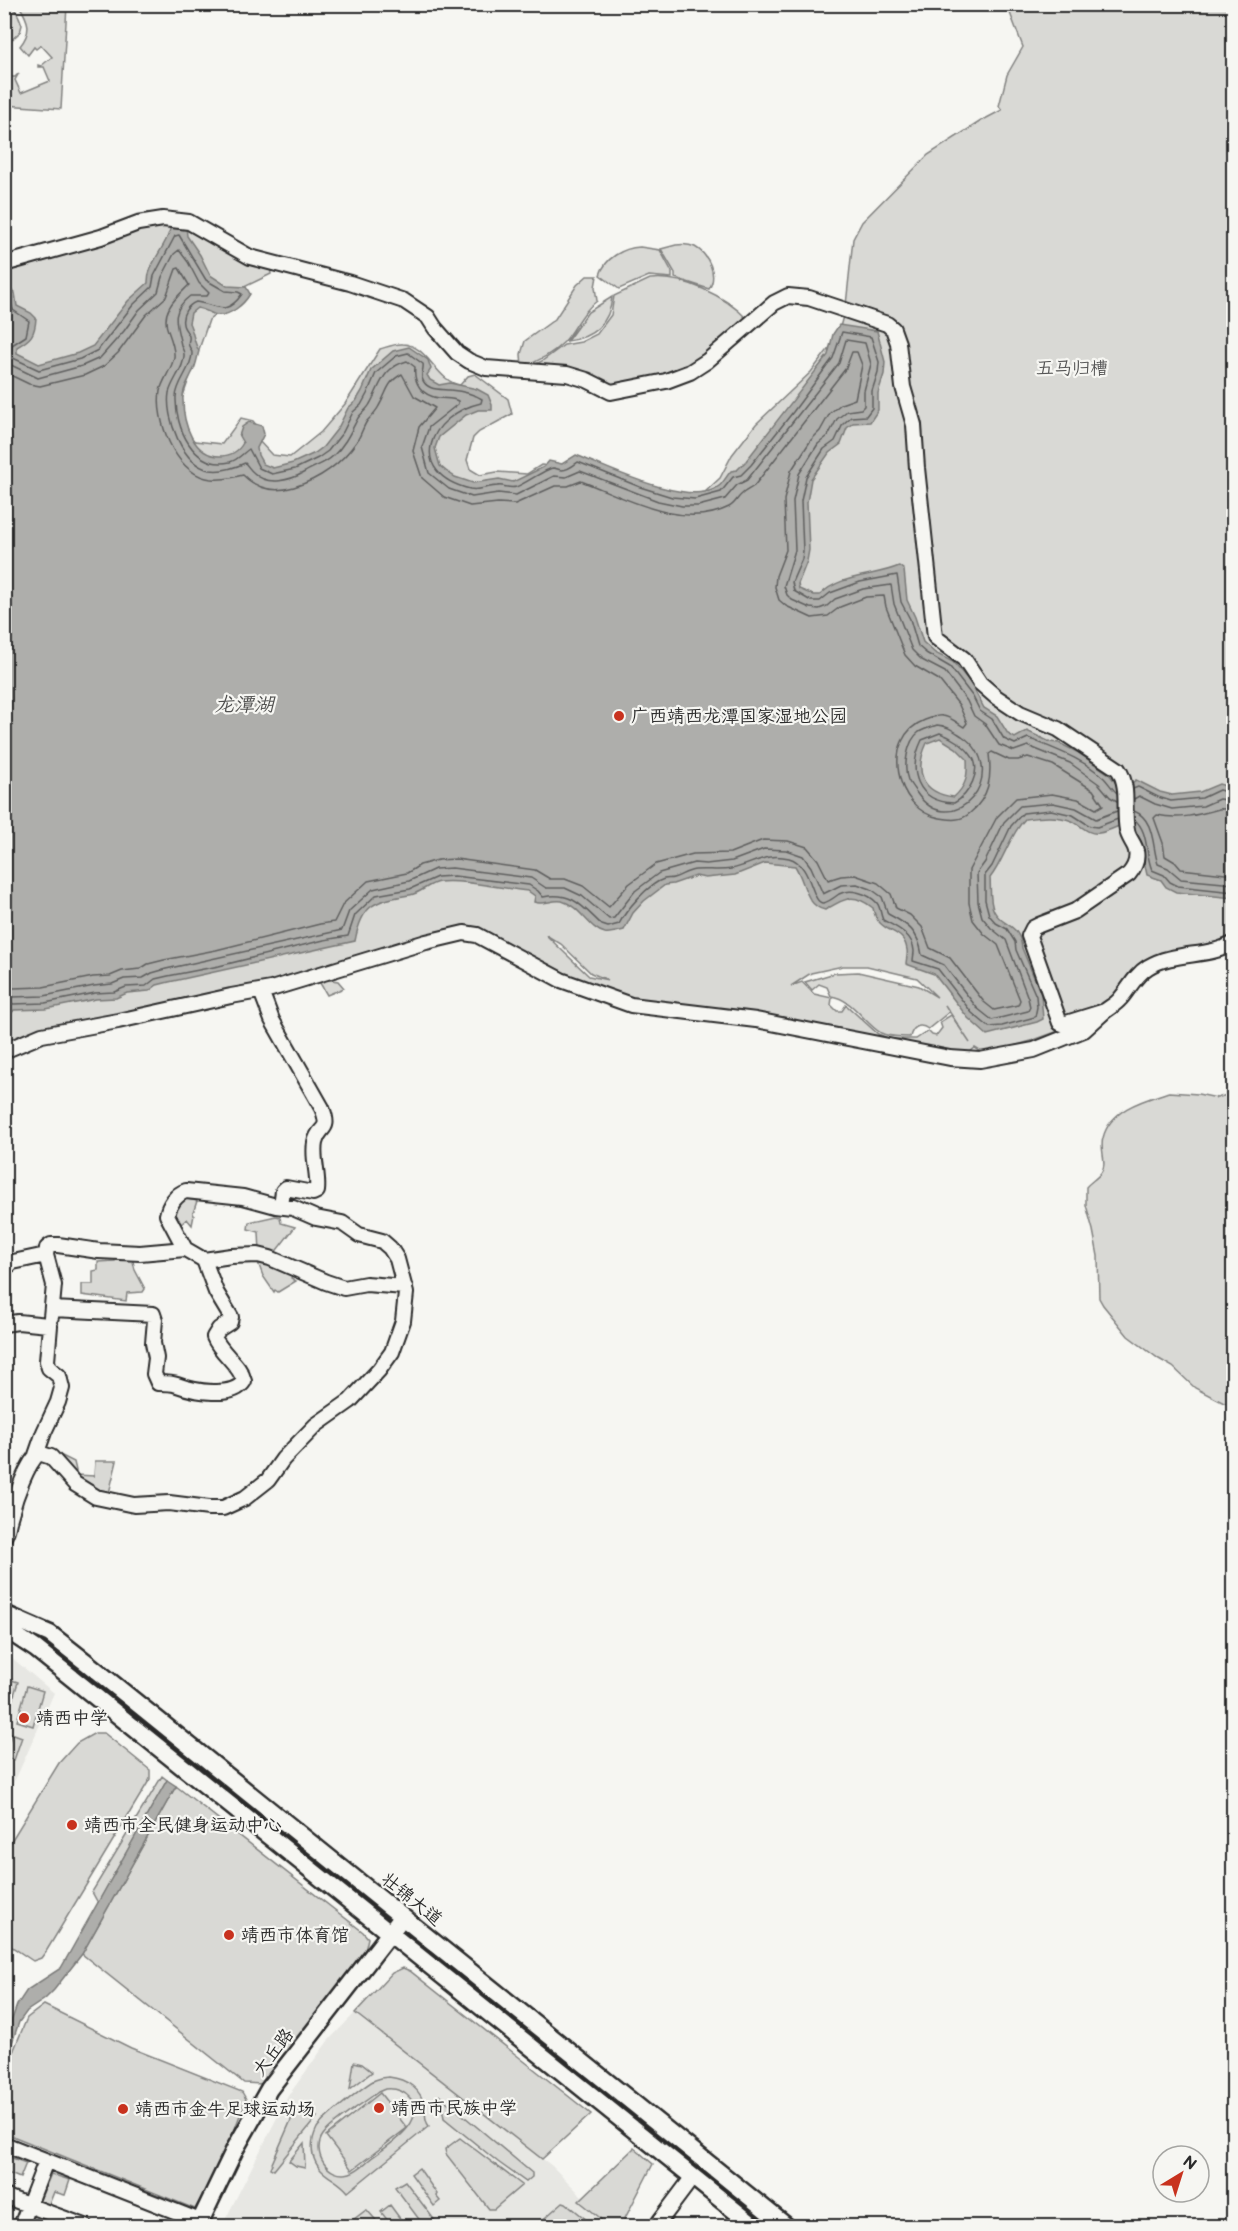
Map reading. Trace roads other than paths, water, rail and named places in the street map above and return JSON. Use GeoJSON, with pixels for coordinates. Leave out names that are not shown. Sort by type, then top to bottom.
{"type":"FeatureCollection","features":[{"type":"Feature","properties":{"kind":"main road","name":"壮锦大道"},"geometry":{"type":"LineString","coordinates":[[4,1614],[50,1634],[786,2226]]}},
{"type":"Feature","properties":{"kind":"main road"},"geometry":{"type":"LineString","coordinates":[[4,1628],[36,1649],[186,1772],[754,2226]]}},
{"type":"Feature","properties":{"kind":"main road","name":"大丘路"},"geometry":{"type":"LineString","coordinates":[[201,2225],[235,2149],[269,2089],[408,1921]]}},
{"type":"Feature","properties":{"kind":"street"},"geometry":{"type":"LineString","coordinates":[[4,264],[101,237],[138,223],[170,220],[186,222],[194,224],[250,258],[350,283],[404,301],[428,317],[453,348],[475,364],[486,368],[567,374],[587,380],[611,392],[666,381],[690,372],[716,354],[774,303],[784,297],[809,298],[887,324],[893,329],[898,343],[903,387],[914,425],[916,468],[935,637],[964,658],[980,683],[990,693],[1014,710],[1058,729],[1112,764],[1122,774],[1125,786],[1126,827],[1136,852],[1134,866],[1129,874],[1076,911],[1039,925],[1030,932],[1029,936],[1060,1023],[1105,1011]]}},
{"type":"Feature","properties":{"kind":"street"},"geometry":{"type":"LineString","coordinates":[[4,1051],[42,1035],[118,1022],[261,991],[464,933],[477,935],[561,980],[631,1005],[756,1020],[950,1058],[980,1060],[1034,1050],[1084,1030],[1119,1002],[1138,976],[1147,968],[1180,956],[1222,950],[1233,943]]}},
{"type":"Feature","properties":{"kind":"street"},"geometry":{"type":"LineString","coordinates":[[261,991],[272,1020],[322,1108],[327,1121],[315,1143],[317,1191],[313,1193],[286,1188],[283,1191],[281,1206]]}},
{"type":"Feature","properties":{"kind":"street"},"geometry":{"type":"LineString","coordinates":[[36,1455],[48,1454],[81,1489],[104,1500],[134,1505],[169,1503],[209,1509],[223,1508],[236,1503],[268,1480],[283,1459],[310,1430],[347,1404],[385,1363],[395,1345],[406,1306],[405,1287],[397,1258],[382,1241],[357,1234],[338,1222],[316,1218],[293,1208],[243,1197],[183,1192],[174,1200],[167,1215],[185,1249],[204,1260],[231,1256],[258,1256],[270,1258],[344,1288],[366,1284],[405,1287]]}},
{"type":"Feature","properties":{"kind":"street"},"geometry":{"type":"LineString","coordinates":[[4,1537],[8,1531],[9,1518],[15,1501],[62,1388],[59,1377],[49,1368],[47,1361],[50,1331],[48,1324],[53,1309],[54,1285],[46,1255],[48,1246],[140,1253],[185,1249]]}},
{"type":"Feature","properties":{"kind":"street"},"geometry":{"type":"LineString","coordinates":[[4,1269],[13,1262],[46,1255]]}},
{"type":"Feature","properties":{"kind":"street"},"geometry":{"type":"LineString","coordinates":[[53,1309],[151,1313],[155,1316],[153,1342],[156,1381],[199,1392],[236,1388],[243,1383],[242,1375],[214,1337],[219,1329],[230,1322],[231,1317],[216,1292],[204,1260]]}},
{"type":"Feature","properties":{"kind":"street"},"geometry":{"type":"LineString","coordinates":[[4,1324],[18,1322],[48,1324]]}},
{"type":"Feature","properties":{"kind":"street"},"geometry":{"type":"LineString","coordinates":[[4,2144],[47,2164],[201,2225]]}},
{"type":"Feature","properties":{"kind":"street"},"geometry":{"type":"LineString","coordinates":[[4,2150],[47,2164]]}},
{"type":"Feature","properties":{"kind":"street"},"geometry":{"type":"LineString","coordinates":[[21,2226],[47,2164]]}},
{"type":"Feature","properties":{"kind":"street"},"geometry":{"type":"LineString","coordinates":[[656,2226],[692,2178]]}},
{"type":"Feature","properties":{"kind":"street"},"geometry":{"type":"LineString","coordinates":[[4,2196],[86,2226]]}},
{"type":"Feature","properties":{"kind":"street"},"geometry":{"type":"LineString","coordinates":[[26,2226],[31,2206]]}},
{"type":"Feature","properties":{"kind":"water","name":"龙潭湖"},"geometry":{"type":"Polygon","coordinates":[[[172,219],[186,226],[187,236],[210,275],[227,286],[246,287],[250,294],[240,306],[226,314],[216,315],[197,308],[191,313],[189,323],[199,351],[183,393],[183,409],[191,437],[203,450],[211,455],[220,456],[234,453],[239,449],[243,443],[239,436],[242,427],[249,422],[262,426],[264,434],[257,448],[258,455],[263,464],[273,468],[293,463],[323,447],[338,428],[348,408],[356,401],[371,370],[393,351],[409,347],[428,360],[431,369],[427,375],[430,380],[439,385],[450,383],[477,389],[488,395],[492,405],[492,410],[478,410],[466,415],[439,437],[435,448],[440,466],[455,477],[473,483],[499,479],[513,482],[544,467],[549,461],[562,464],[576,455],[649,484],[689,493],[706,492],[719,486],[731,471],[737,470],[746,461],[828,355],[833,334],[839,325],[877,331],[885,362],[878,393],[878,410],[870,422],[853,423],[847,428],[841,444],[829,453],[811,479],[807,502],[809,550],[798,584],[799,589],[813,595],[820,595],[828,588],[847,579],[899,566],[904,570],[907,600],[923,642],[935,653],[953,662],[970,682],[984,708],[997,716],[1008,734],[1015,738],[1027,731],[1050,742],[1059,743],[1077,752],[1109,774],[1119,787],[1126,788],[1136,780],[1160,792],[1172,795],[1200,792],[1219,784],[1233,788],[1233,898],[1176,892],[1166,887],[1161,880],[1147,875],[1140,843],[1132,825],[1126,823],[1095,833],[1061,818],[1025,819],[990,878],[991,899],[994,911],[1018,934],[1041,994],[1043,1019],[987,1035],[968,1018],[934,974],[906,964],[905,942],[880,923],[873,908],[854,898],[838,902],[825,910],[818,908],[809,898],[795,866],[765,863],[735,875],[705,878],[696,876],[665,885],[633,913],[624,930],[610,933],[594,927],[574,908],[562,901],[537,903],[534,902],[535,896],[528,891],[471,883],[439,882],[414,894],[388,899],[372,906],[362,919],[355,941],[169,982],[157,985],[149,991],[127,993],[116,998],[96,999],[46,1009],[14,1010],[10,1015],[5,1015],[5,285],[15,293],[17,306],[36,318],[33,333],[29,339],[17,347],[17,353],[39,364],[78,353],[93,346],[128,301],[148,283],[151,268],[170,229],[172,219]],[[940,738],[927,743],[921,763],[923,779],[928,786],[943,795],[954,797],[964,785],[967,771],[967,759],[956,748],[940,738]]]}},
{"type":"Feature","properties":{"kind":"water"},"geometry":{"type":"Polygon","coordinates":[[[167,1780],[176,1786],[82,1954],[54,1990],[27,2011],[19,2022],[5,2064],[5,2039],[17,2005],[27,1990],[61,1968],[167,1780]]]}},
{"type":"Feature","properties":{"kind":"place","name":"广西靖西龙潭国家湿地公园"},"geometry":{"type":"Point","coordinates":[619,716]}},
{"type":"Feature","properties":{"kind":"place","name":"靖西中学"},"geometry":{"type":"Point","coordinates":[24,1718]}},
{"type":"Feature","properties":{"kind":"place","name":"靖西市全民健身运动中心"},"geometry":{"type":"Point","coordinates":[72,1825]}},
{"type":"Feature","properties":{"kind":"place","name":"靖西市体育馆"},"geometry":{"type":"Point","coordinates":[229,1935]}},
{"type":"Feature","properties":{"kind":"place","name":"靖西市民族中学"},"geometry":{"type":"Point","coordinates":[379,2108]}},
{"type":"Feature","properties":{"kind":"place","name":"靖西市金牛足球运动场"},"geometry":{"type":"Point","coordinates":[123,2109]}},
{"type":"Feature","properties":{"kind":"park label","name":"五马归槽"},"geometry":{"type":"Point","coordinates":[1072,368]}}]}
